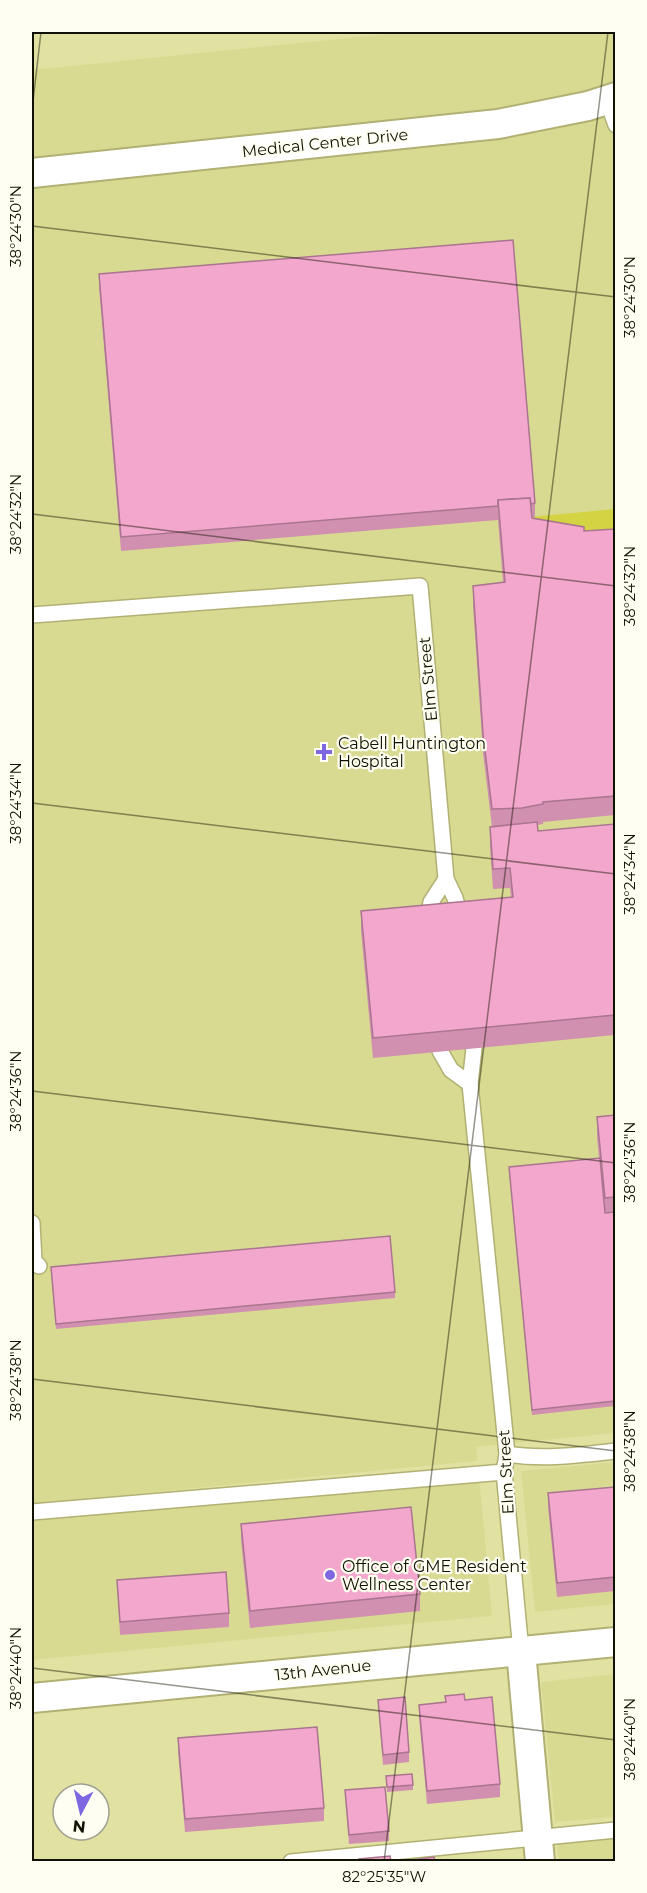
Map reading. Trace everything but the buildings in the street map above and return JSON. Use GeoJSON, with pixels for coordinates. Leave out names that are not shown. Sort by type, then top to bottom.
{"type":"FeatureCollection","features":[{"type":"Feature","properties":{"kind":"street","name":"Medical Center Drive"},"geometry":{"type":"LineString","coordinates":[[32,173],[498,124],[588,106],[612,107]]}},
{"type":"Feature","properties":{"kind":"street","name":"13th Avenue"},"geometry":{"type":"LineString","coordinates":[[32,1698],[615,1642]]}},
{"type":"Feature","properties":{"kind":"street","name":"Elm Street"},"geometry":{"type":"LineString","coordinates":[[521,1651],[539,1850]]}},
{"type":"Feature","properties":{"kind":"lane","name":"Elm Street"},"geometry":{"type":"LineString","coordinates":[[32,615],[420,586],[446,879],[455,898],[462,922]]}},
{"type":"Feature","properties":{"kind":"lane"},"geometry":{"type":"LineString","coordinates":[[426,925],[431,902],[446,879]]}},
{"type":"Feature","properties":{"kind":"lane","name":"Elm Street"},"geometry":{"type":"LineString","coordinates":[[474,1048],[470,1083],[507,1454],[504,1472],[521,1651]]}},
{"type":"Feature","properties":{"kind":"lane"},"geometry":{"type":"LineString","coordinates":[[440,1051],[451,1070],[470,1083]]}},
{"type":"Feature","properties":{"kind":"lane"},"geometry":{"type":"LineString","coordinates":[[32,1223],[34,1261],[39,1266]]}},
{"type":"Feature","properties":{"kind":"lane"},"geometry":{"type":"LineString","coordinates":[[507,1454],[523,1457],[551,1457],[615,1451]]}},
{"type":"Feature","properties":{"kind":"lane"},"geometry":{"type":"LineString","coordinates":[[32,1512],[504,1472]]}},
{"type":"Feature","properties":{"kind":"lane"},"geometry":{"type":"LineString","coordinates":[[291,1862],[539,1850],[615,1830]]}},
{"type":"Feature","properties":{"kind":"shaded area","name":"Cabell Huntington Hospital"},"geometry":{"type":"Polygon","coordinates":[[[408,32],[615,32],[615,1433],[476,1447],[477,1461],[32,1504],[32,70],[408,32]]]}},
{"type":"Feature","properties":{"kind":"shaded area"},"geometry":{"type":"Polygon","coordinates":[[[615,509],[615,548],[532,538],[530,517],[615,509]]]}},
{"type":"Feature","properties":{"kind":"shaded area"},"geometry":{"type":"Polygon","coordinates":[[[615,1462],[615,1604],[535,1612],[521,1471],[615,1462]]]}},
{"type":"Feature","properties":{"kind":"shaded area"},"geometry":{"type":"Polygon","coordinates":[[[479,1475],[492,1616],[32,1660],[32,1518],[479,1475]]]}},
{"type":"Feature","properties":{"kind":"shaded area"},"geometry":{"type":"Polygon","coordinates":[[[615,1674],[615,1817],[555,1822],[541,1682],[615,1674]]]}},
{"type":"Feature","properties":{"kind":"shaded area"},"geometry":{"type":"Polygon","coordinates":[[[615,1838],[615,1861],[559,1861],[557,1843],[615,1838]]]}},
{"type":"Feature","properties":{"kind":"place","name":"Cabell Huntington Hospital"},"geometry":{"type":"Point","coordinates":[324,752]}},
{"type":"Feature","properties":{"kind":"place","name":"Office of GME Resident Wellness Center"},"geometry":{"type":"Point","coordinates":[330,1575]}}]}
